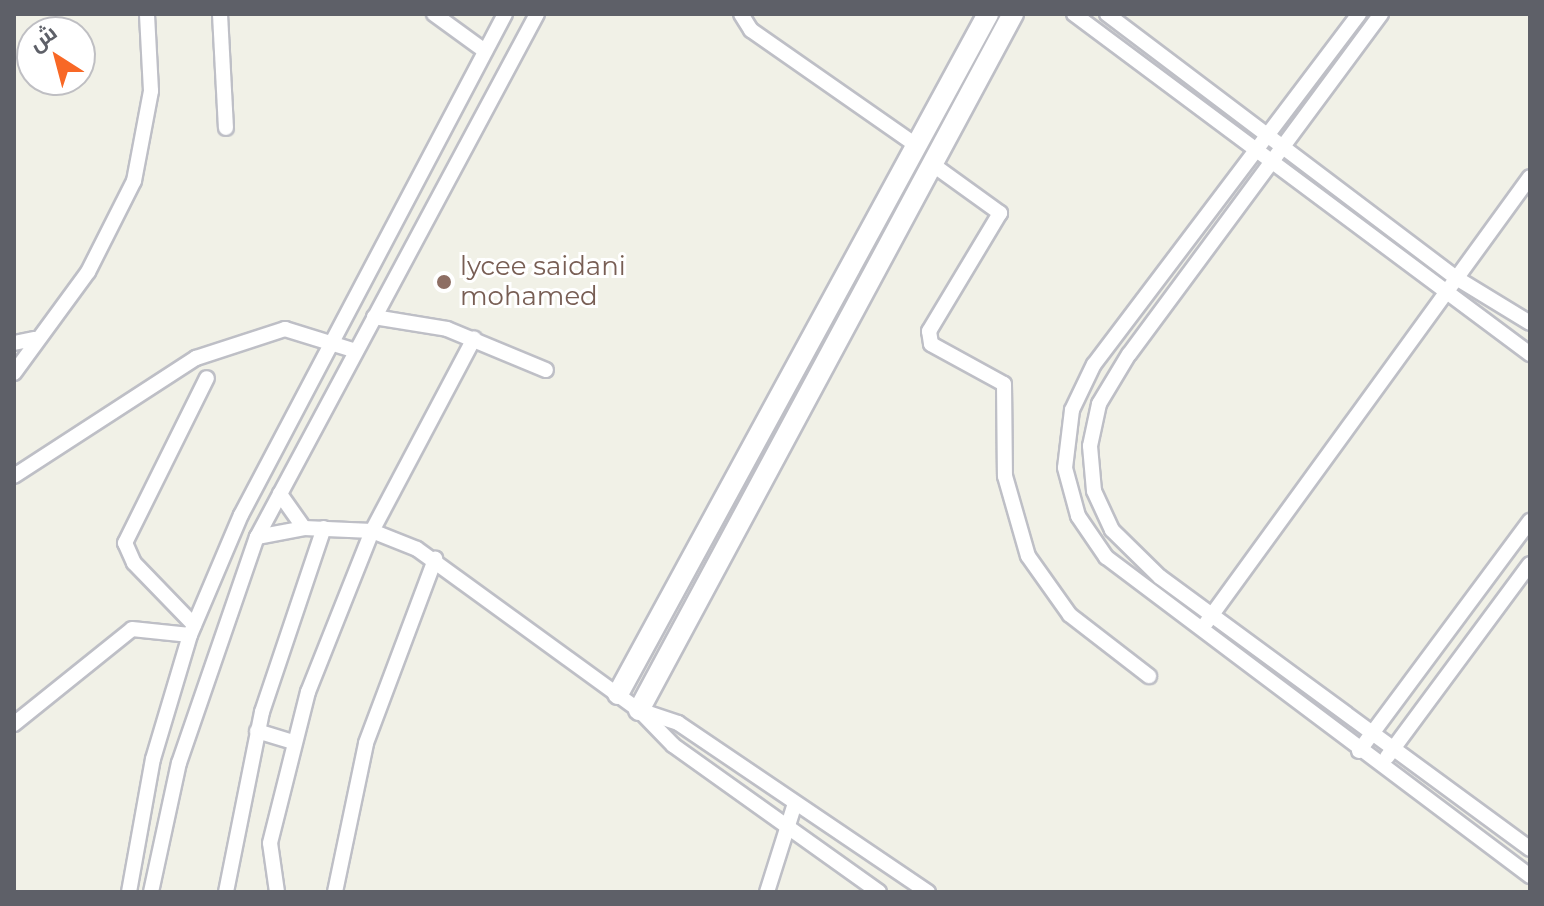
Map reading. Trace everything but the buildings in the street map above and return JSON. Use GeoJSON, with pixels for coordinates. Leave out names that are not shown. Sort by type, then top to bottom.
{"type":"FeatureCollection","features":[{"type":"Feature","properties":{"kind":"street"},"geometry":{"type":"LineString","coordinates":[[14,373],[35,339],[88,272],[134,181],[151,91],[147,14]]}},
{"type":"Feature","properties":{"kind":"street"},"geometry":{"type":"LineString","coordinates":[[220,14],[226,128]]}},
{"type":"Feature","properties":{"kind":"street"},"geometry":{"type":"LineString","coordinates":[[434,14],[485,51]]}},
{"type":"Feature","properties":{"kind":"street"},"geometry":{"type":"LineString","coordinates":[[129,892],[140,808],[192,630],[329,338],[505,14]]}},
{"type":"Feature","properties":{"kind":"street"},"geometry":{"type":"LineString","coordinates":[[151,892],[179,763],[257,537],[537,14]]}},
{"type":"Feature","properties":{"kind":"street"},"geometry":{"type":"LineString","coordinates":[[741,14],[751,30],[916,145]]}},
{"type":"Feature","properties":{"kind":"street"},"geometry":{"type":"LineString","coordinates":[[618,694],[988,14]]}},
{"type":"Feature","properties":{"kind":"street"},"geometry":{"type":"LineString","coordinates":[[639,710],[1013,14]]}},
{"type":"Feature","properties":{"kind":"street"},"geometry":{"type":"LineString","coordinates":[[1074,14],[1454,285],[1530,323]]}},
{"type":"Feature","properties":{"kind":"street"},"geometry":{"type":"LineString","coordinates":[[1107,14],[1271,135],[1454,285],[1530,354]]}},
{"type":"Feature","properties":{"kind":"street"},"geometry":{"type":"LineString","coordinates":[[1359,14],[1261,150],[1094,364],[1072,410],[1065,468],[1078,516],[1106,557],[1198,633],[1530,876]]}},
{"type":"Feature","properties":{"kind":"street"},"geometry":{"type":"LineString","coordinates":[[1381,14],[1278,162],[1129,354],[1099,404],[1090,446],[1094,491],[1112,530],[1210,617],[1530,849]]}},
{"type":"Feature","properties":{"kind":"street"},"geometry":{"type":"LineString","coordinates":[[932,164],[1000,213],[929,331],[931,344],[1004,384],[1005,476],[1028,556],[1070,615],[1149,676]]}},
{"type":"Feature","properties":{"kind":"street"},"geometry":{"type":"LineString","coordinates":[[1198,633],[1530,177]]}},
{"type":"Feature","properties":{"kind":"street"},"geometry":{"type":"LineString","coordinates":[[374,317],[474,338],[546,370]]}},
{"type":"Feature","properties":{"kind":"street"},"geometry":{"type":"LineString","coordinates":[[14,476],[196,358],[285,329],[329,338],[356,351]]}},
{"type":"Feature","properties":{"kind":"street"},"geometry":{"type":"LineString","coordinates":[[277,892],[269,852],[293,742],[372,531],[474,338]]}},
{"type":"Feature","properties":{"kind":"street"},"geometry":{"type":"LineString","coordinates":[[14,343],[35,339]]}},
{"type":"Feature","properties":{"kind":"street"},"geometry":{"type":"LineString","coordinates":[[192,630],[134,563],[125,543],[207,378]]}},
{"type":"Feature","properties":{"kind":"street"},"geometry":{"type":"LineString","coordinates":[[280,494],[304,528]]}},
{"type":"Feature","properties":{"kind":"street"},"geometry":{"type":"LineString","coordinates":[[1359,751],[1530,521]]}},
{"type":"Feature","properties":{"kind":"street"},"geometry":{"type":"LineString","coordinates":[[257,537],[304,528],[372,531],[435,559],[639,710],[673,745],[879,892]]}},
{"type":"Feature","properties":{"kind":"street"},"geometry":{"type":"LineString","coordinates":[[226,892],[257,731],[324,528]]}},
{"type":"Feature","properties":{"kind":"street"},"geometry":{"type":"LineString","coordinates":[[335,892],[366,743],[435,559]]}},
{"type":"Feature","properties":{"kind":"street"},"geometry":{"type":"LineString","coordinates":[[1380,767],[1530,564]]}},
{"type":"Feature","properties":{"kind":"street"},"geometry":{"type":"LineString","coordinates":[[16,720],[132,629],[192,630]]}},
{"type":"Feature","properties":{"kind":"street"},"geometry":{"type":"LineString","coordinates":[[639,710],[678,723],[928,892]]}},
{"type":"Feature","properties":{"kind":"street"},"geometry":{"type":"LineString","coordinates":[[257,731],[293,742]]}},
{"type":"Feature","properties":{"kind":"street"},"geometry":{"type":"LineString","coordinates":[[767,892],[784,825],[795,803]]}},
{"type":"Feature","properties":{"kind":"place","name":"lycee saidani mohamed"},"geometry":{"type":"Point","coordinates":[444,282]}}]}
